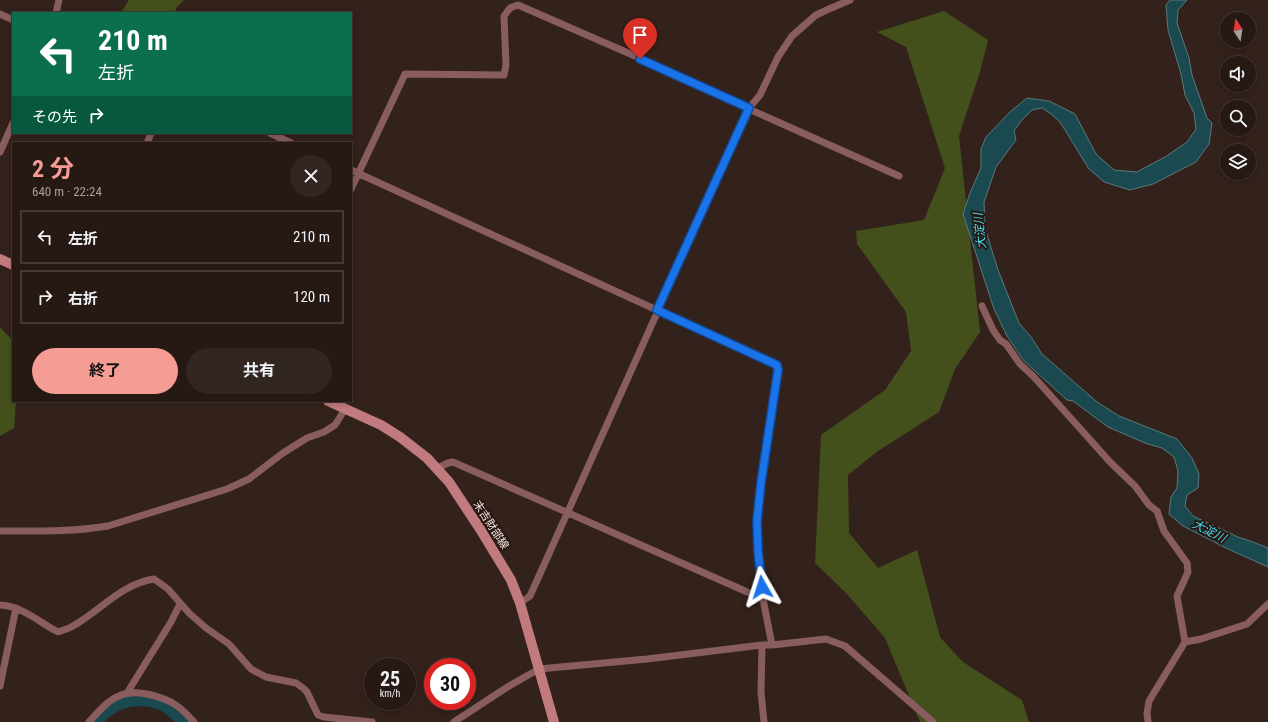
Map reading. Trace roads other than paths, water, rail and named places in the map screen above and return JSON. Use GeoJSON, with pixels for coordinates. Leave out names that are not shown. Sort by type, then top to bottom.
{"type":"FeatureCollection","features":[{"type":"Feature","properties":{"kind":"main road"},"geometry":{"type":"LineString","coordinates":[[0,259],[12,265]]}},
{"type":"Feature","properties":{"kind":"main road","name":"末吉財部線"},"geometry":{"type":"LineString","coordinates":[[330,402],[381,424],[427,458],[438,468],[449,482],[511,580],[520,603],[554,722]]}},
{"type":"Feature","properties":{"kind":"street"},"geometry":{"type":"LineString","coordinates":[[56,12],[59,0]]}},
{"type":"Feature","properties":{"kind":"street"},"geometry":{"type":"LineString","coordinates":[[520,603],[530,596],[657,310],[749,108],[760,95],[778,57],[792,36],[816,15],[850,0]]}},
{"type":"Feature","properties":{"kind":"street"},"geometry":{"type":"LineString","coordinates":[[352,183],[354,172],[405,74],[504,75],[506,65],[504,16],[510,8],[518,5],[658,66],[666,72],[900,176]]}},
{"type":"Feature","properties":{"kind":"street"},"geometry":{"type":"LineString","coordinates":[[0,14],[12,20]]}},
{"type":"Feature","properties":{"kind":"street"},"geometry":{"type":"LineString","coordinates":[[0,152],[12,125]]}},
{"type":"Feature","properties":{"kind":"street"},"geometry":{"type":"LineString","coordinates":[[272,134],[289,142]]}},
{"type":"Feature","properties":{"kind":"street"},"geometry":{"type":"LineString","coordinates":[[354,172],[777,365],[778,370],[761,483],[757,521],[758,551],[764,600],[772,645]]}},
{"type":"Feature","properties":{"kind":"street"},"geometry":{"type":"LineString","coordinates":[[982,306],[993,330],[1000,340],[1006,344],[1020,364],[1033,376],[1110,462],[1135,486],[1148,505],[1157,511],[1164,531],[1187,563],[1188,572],[1178,596],[1185,642],[1149,701],[1147,713],[1148,722]]}},
{"type":"Feature","properties":{"kind":"street"},"geometry":{"type":"LineString","coordinates":[[0,531],[92,529],[108,526],[227,489],[249,478],[283,453],[307,438],[324,432],[335,425],[345,409]]}},
{"type":"Feature","properties":{"kind":"street"},"geometry":{"type":"LineString","coordinates":[[438,468],[453,462],[764,600]]}},
{"type":"Feature","properties":{"kind":"street"},"geometry":{"type":"LineString","coordinates":[[0,605],[16,608],[58,632],[72,627],[132,586],[154,579],[168,589],[180,604],[206,628],[229,644],[251,669],[266,677],[296,683],[303,688],[318,715],[324,717],[372,722]]}},
{"type":"Feature","properties":{"kind":"street"},"geometry":{"type":"LineString","coordinates":[[127,693],[171,622],[180,604]]}},
{"type":"Feature","properties":{"kind":"street"},"geometry":{"type":"LineString","coordinates":[[1185,642],[1201,639],[1247,624],[1268,604]]}},
{"type":"Feature","properties":{"kind":"street"},"geometry":{"type":"LineString","coordinates":[[0,686],[16,608]]}},
{"type":"Feature","properties":{"kind":"street"},"geometry":{"type":"LineString","coordinates":[[454,722],[508,686],[539,669],[647,659],[826,639],[845,646],[933,722]]}},
{"type":"Feature","properties":{"kind":"street"},"geometry":{"type":"LineString","coordinates":[[762,645],[761,692],[764,722]]}},
{"type":"Feature","properties":{"kind":"street"},"geometry":{"type":"LineString","coordinates":[[89,722],[110,701],[127,693],[144,693],[170,702],[184,711],[194,722]]}},
{"type":"Feature","properties":{"kind":"water","name":"大淀川"},"geometry":{"type":"Polygon","coordinates":[[[1170,0],[1187,0],[1178,10],[1177,23],[1189,58],[1192,75],[1207,118],[1212,123],[1209,144],[1196,162],[1153,184],[1130,190],[1104,182],[1089,169],[1060,122],[1042,108],[1032,110],[1014,131],[1016,140],[996,167],[984,202],[985,228],[998,270],[1019,323],[1031,337],[1042,354],[1097,402],[1119,416],[1177,439],[1192,458],[1199,474],[1198,488],[1187,495],[1185,506],[1193,516],[1238,537],[1268,548],[1268,567],[1183,526],[1169,514],[1171,497],[1177,488],[1178,471],[1174,457],[1162,448],[1145,443],[1108,427],[1073,401],[1067,400],[1024,361],[1007,336],[994,309],[963,214],[981,168],[981,149],[986,137],[1011,111],[1027,98],[1049,101],[1075,114],[1096,154],[1114,170],[1137,172],[1165,157],[1187,142],[1196,129],[1194,113],[1185,95],[1181,74],[1168,30],[1166,5],[1170,0]]]}},
{"type":"Feature","properties":{"kind":"waterway"},"geometry":{"type":"LineString","coordinates":[[95,722],[115,705],[131,700],[148,700],[161,703],[172,710],[185,722]]}}]}
